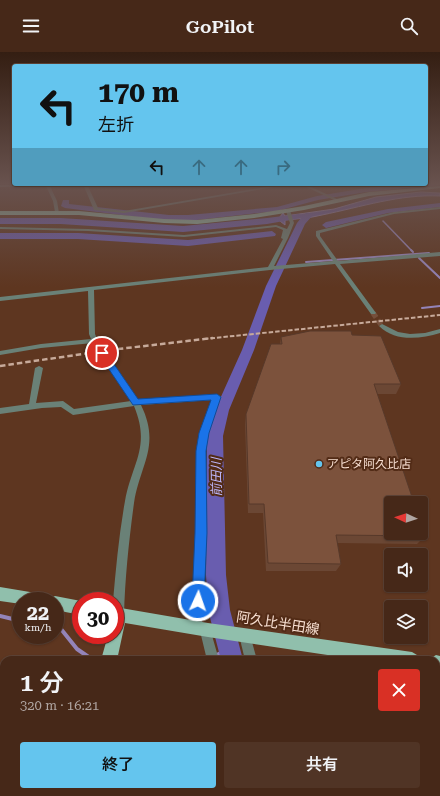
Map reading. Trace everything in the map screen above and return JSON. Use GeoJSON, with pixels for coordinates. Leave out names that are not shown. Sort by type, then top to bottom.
{"type":"FeatureCollection","features":[{"type":"Feature","properties":{"kind":"main road"},"geometry":{"type":"LineString","coordinates":[[141,218],[179,222],[232,218]]}},
{"type":"Feature","properties":{"kind":"main road"},"geometry":{"type":"LineString","coordinates":[[0,594],[12,596]]}},
{"type":"Feature","properties":{"kind":"main road","name":"阿久比半田線"},"geometry":{"type":"LineString","coordinates":[[124,615],[203,629],[385,656]]}},
{"type":"Feature","properties":{"kind":"main road"},"geometry":{"type":"LineString","coordinates":[[110,656],[113,644]]}},
{"type":"Feature","properties":{"kind":"street"},"geometry":{"type":"LineString","coordinates":[[271,268],[292,223],[291,218]]}},
{"type":"Feature","properties":{"kind":"street"},"geometry":{"type":"LineString","coordinates":[[373,313],[336,263],[318,236],[318,232],[375,218]]}},
{"type":"Feature","properties":{"kind":"street"},"geometry":{"type":"LineString","coordinates":[[0,228],[88,230],[184,236],[276,226],[285,229],[283,238],[286,238]]}},
{"type":"Feature","properties":{"kind":"street"},"geometry":{"type":"LineString","coordinates":[[0,299],[287,266],[440,254]]}},
{"type":"Feature","properties":{"kind":"street"},"geometry":{"type":"LineString","coordinates":[[0,353],[41,346],[95,343],[91,324],[91,289]]}},
{"type":"Feature","properties":{"kind":"street"},"geometry":{"type":"LineString","coordinates":[[382,326],[390,331],[406,336],[425,336],[440,331]]}},
{"type":"Feature","properties":{"kind":"street"},"geometry":{"type":"LineString","coordinates":[[102,353],[141,412],[145,427],[146,440],[144,452],[130,499],[119,592]]}},
{"type":"Feature","properties":{"kind":"street"},"geometry":{"type":"LineString","coordinates":[[32,406],[39,368]]}},
{"type":"Feature","properties":{"kind":"street"},"geometry":{"type":"LineString","coordinates":[[0,412],[32,406],[63,404],[73,412],[136,403],[217,397],[204,433],[201,451],[203,629],[212,656]]}},
{"type":"Feature","properties":{"kind":"street"},"geometry":{"type":"LineString","coordinates":[[243,635],[250,656]]}},
{"type":"Feature","properties":{"kind":"shaded area"},"geometry":{"type":"Polygon","coordinates":[[[279,218],[306,218],[285,220],[285,225],[279,218]]]}},
{"type":"Feature","properties":{"kind":"building","name":"アピタ阿久比店"},"geometry":{"type":"Polygon","coordinates":[[[310,331],[351,331],[352,335],[381,336],[401,384],[374,384],[412,496],[384,496],[384,536],[336,535],[341,564],[268,563],[264,504],[249,504],[246,414],[271,344],[282,344],[281,337],[310,331]]]}},
{"type":"Feature","properties":{"kind":"waterway"},"geometry":{"type":"LineString","coordinates":[[167,218],[191,218]]}},
{"type":"Feature","properties":{"kind":"waterway"},"geometry":{"type":"LineString","coordinates":[[0,221],[61,221],[183,229],[288,218]]}},
{"type":"Feature","properties":{"kind":"waterway","name":"前田川"},"geometry":{"type":"LineString","coordinates":[[231,656],[219,610],[216,575],[215,436],[222,410],[248,350],[271,286],[301,223],[306,218]]}},
{"type":"Feature","properties":{"kind":"waterway"},"geometry":{"type":"LineString","coordinates":[[326,225],[358,218]]}},
{"type":"Feature","properties":{"kind":"waterway"},"geometry":{"type":"LineString","coordinates":[[383,221],[412,251]]}},
{"type":"Feature","properties":{"kind":"waterway"},"geometry":{"type":"LineString","coordinates":[[0,236],[78,236],[188,243],[272,234]]}},
{"type":"Feature","properties":{"kind":"waterway"},"geometry":{"type":"LineString","coordinates":[[306,262],[429,253]]}},
{"type":"Feature","properties":{"kind":"waterway"},"geometry":{"type":"LineString","coordinates":[[419,258],[440,278]]}},
{"type":"Feature","properties":{"kind":"waterway"},"geometry":{"type":"LineString","coordinates":[[422,308],[440,306]]}},
{"type":"Feature","properties":{"kind":"waterway"},"geometry":{"type":"LineString","coordinates":[[0,616],[12,619]]}},
{"type":"Feature","properties":{"kind":"waterway"},"geometry":{"type":"LineString","coordinates":[[64,633],[77,649],[87,656]]}},
{"type":"Feature","properties":{"kind":"waterway"},"geometry":{"type":"LineString","coordinates":[[217,655],[228,649]]}},
{"type":"Feature","properties":{"kind":"tunnel"},"geometry":{"type":"LineString","coordinates":[[373,313],[382,326]]}},
{"type":"Feature","properties":{"kind":"tunnel"},"geometry":{"type":"LineString","coordinates":[[97,345],[102,353]]}},
{"type":"Feature","properties":{"kind":"railway"},"geometry":{"type":"LineString","coordinates":[[207,339],[440,315]]}},
{"type":"Feature","properties":{"kind":"railway"},"geometry":{"type":"LineString","coordinates":[[207,339],[213,338]]}},
{"type":"Feature","properties":{"kind":"railway"},"geometry":{"type":"LineString","coordinates":[[0,366],[110,350],[207,339]]}},
{"type":"Feature","properties":{"kind":"place","name":"アピタ阿久比店"},"geometry":{"type":"Point","coordinates":[319,464]}},
{"type":"Feature","properties":{"kind":"route"},"geometry":{"type":"LineString","coordinates":[[102,353],[136,403],[217,397],[204,433],[201,451],[201,533],[198,601]]}}]}
